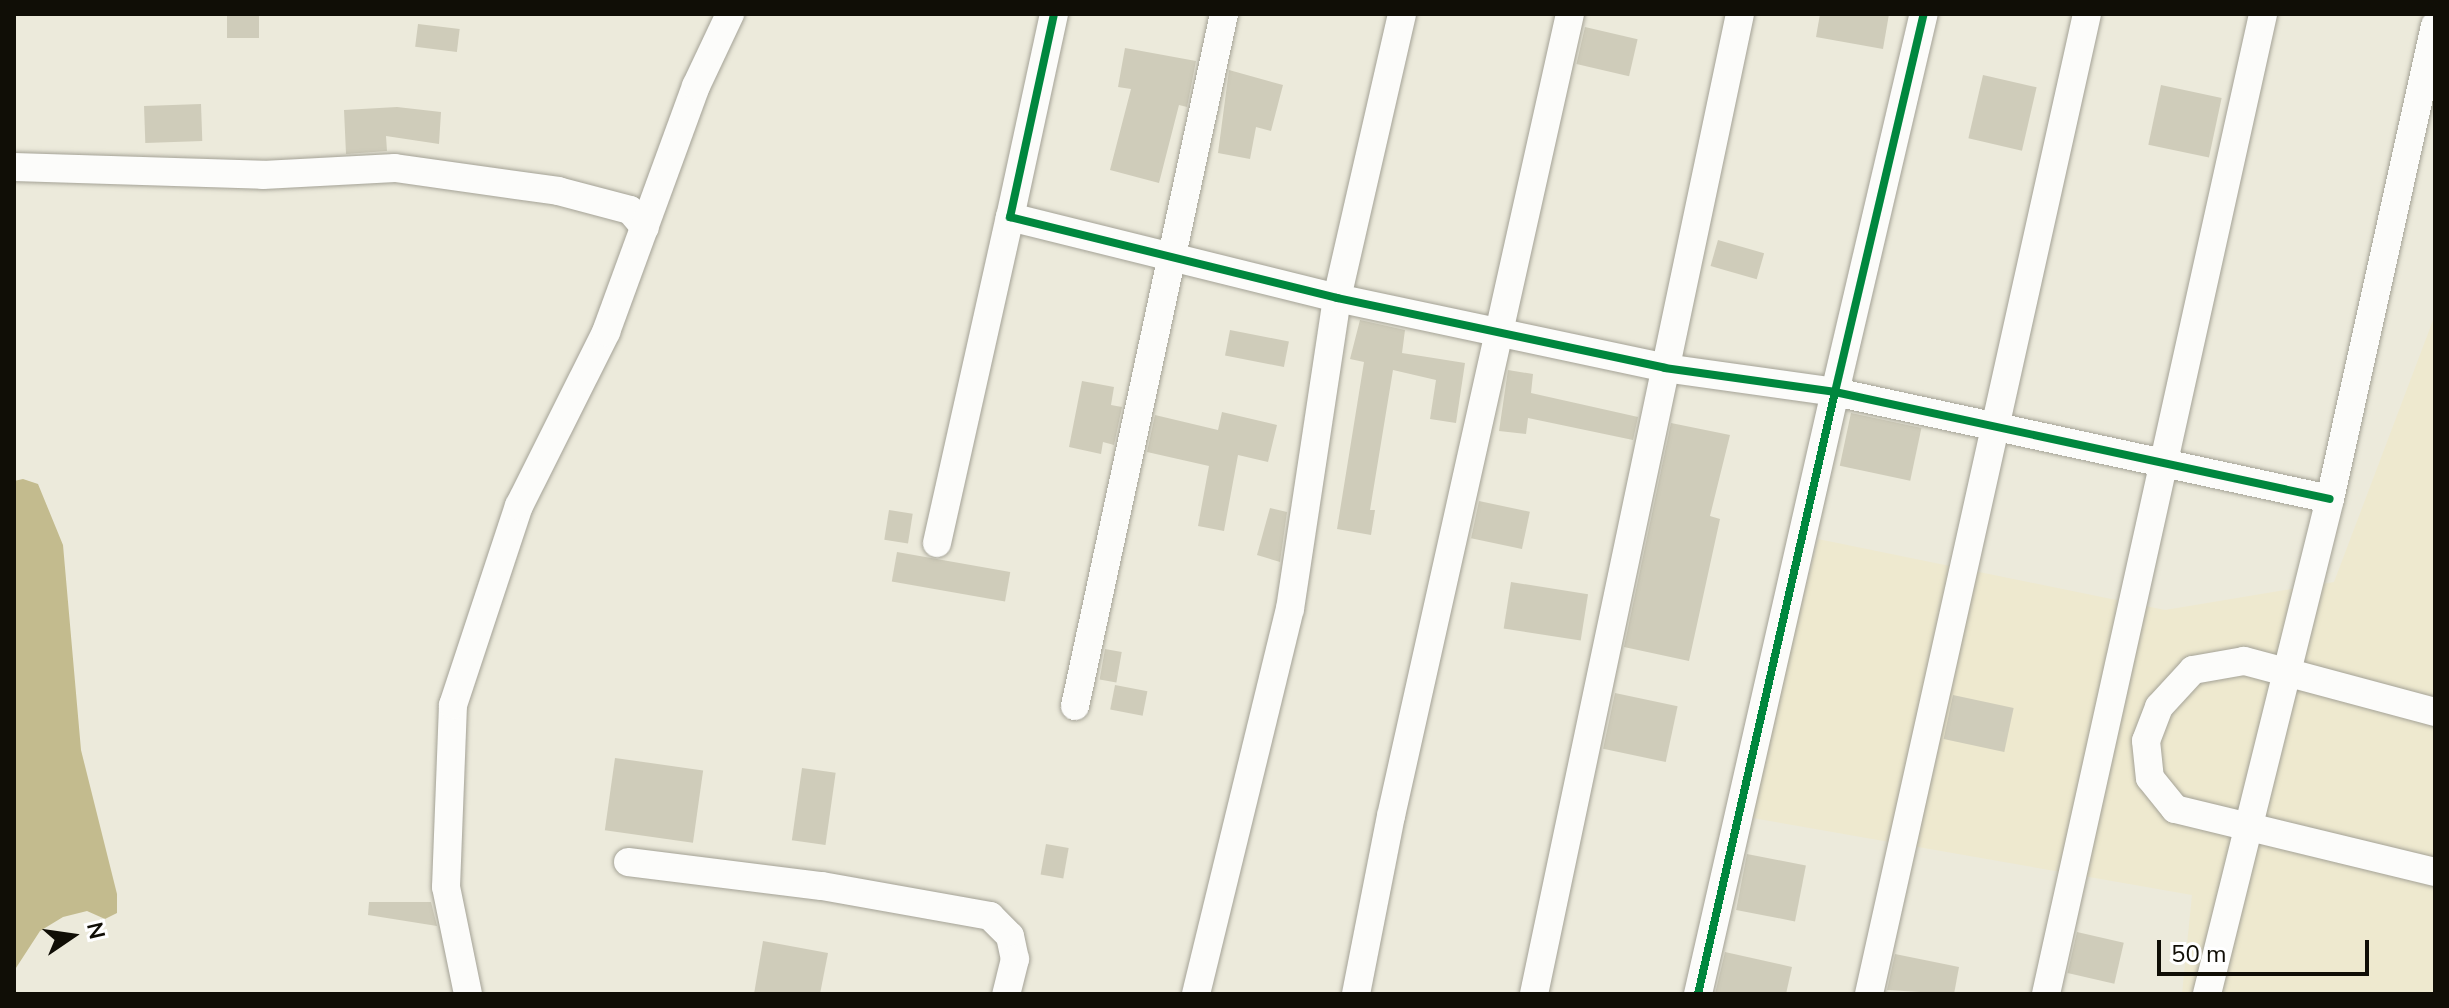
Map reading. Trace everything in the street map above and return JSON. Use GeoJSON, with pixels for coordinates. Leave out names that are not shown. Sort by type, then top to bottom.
{"type":"FeatureCollection","features":[{"type":"Feature","properties":{"kind":"street"},"geometry":{"type":"LineString","coordinates":[[468,994],[446,887],[453,705],[519,506],[606,332],[696,86],[730,14]]}},
{"type":"Feature","properties":{"kind":"street"},"geometry":{"type":"LineString","coordinates":[[937,543],[1054,14]]}},
{"type":"Feature","properties":{"kind":"street"},"geometry":{"type":"LineString","coordinates":[[1075,706],[1224,14]]}},
{"type":"Feature","properties":{"kind":"street"},"geometry":{"type":"LineString","coordinates":[[1196,994],[1290,609],[1337,298],[1402,14]]}},
{"type":"Feature","properties":{"kind":"street"},"geometry":{"type":"LineString","coordinates":[[1356,994],[1570,14]]}},
{"type":"Feature","properties":{"kind":"street"},"geometry":{"type":"LineString","coordinates":[[1534,994],[1740,14]]}},
{"type":"Feature","properties":{"kind":"street"},"geometry":{"type":"LineString","coordinates":[[1698,994],[1924,14]]}},
{"type":"Feature","properties":{"kind":"street"},"geometry":{"type":"LineString","coordinates":[[1869,994],[1992,428],[2087,14]]}},
{"type":"Feature","properties":{"kind":"street"},"geometry":{"type":"LineString","coordinates":[[2046,994],[2166,464],[2263,14]]}},
{"type":"Feature","properties":{"kind":"street"},"geometry":{"type":"LineString","coordinates":[[2207,994],[2330,499],[2435,25]]}},
{"type":"Feature","properties":{"kind":"street"},"geometry":{"type":"LineString","coordinates":[[14,167],[263,175],[395,168],[558,191],[630,210],[645,228]]}},
{"type":"Feature","properties":{"kind":"street"},"geometry":{"type":"LineString","coordinates":[[1010,217],[1170,254],[1337,298],[1665,368],[1835,392],[2330,499]]}},
{"type":"Feature","properties":{"kind":"street"},"geometry":{"type":"LineString","coordinates":[[2435,712],[2244,661],[2193,670],[2159,707],[2146,741],[2150,778],[2175,809],[2435,872]]}},
{"type":"Feature","properties":{"kind":"street"},"geometry":{"type":"LineString","coordinates":[[628,862],[822,886],[990,916],[1010,936],[1015,959],[1006,994]]}},
{"type":"Feature","properties":{"kind":"shaded area"},"geometry":{"type":"Polygon","coordinates":[[[2435,315],[2435,994],[2182,994],[2192,895],[1747,817],[1818,539],[2165,610],[2334,582],[2435,315]]]}},
{"type":"Feature","properties":{"kind":"shaded area"},"geometry":{"type":"Polygon","coordinates":[[[23,479],[38,484],[63,545],[81,750],[117,894],[117,913],[105,919],[87,911],[63,917],[40,931],[14,971],[14,481],[23,479]]]}},
{"type":"Feature","properties":{"kind":"building"},"geometry":{"type":"Polygon","coordinates":[[[227,14],[259,14],[259,38],[227,38],[227,14]]]}},
{"type":"Feature","properties":{"kind":"building"},"geometry":{"type":"Polygon","coordinates":[[[1820,14],[1889,14],[1883,49],[1816,37],[1820,14]]]}},
{"type":"Feature","properties":{"kind":"building"},"geometry":{"type":"Polygon","coordinates":[[[418,24],[460,29],[457,52],[415,47],[418,24]]]}},
{"type":"Feature","properties":{"kind":"building"},"geometry":{"type":"Polygon","coordinates":[[[1585,27],[1638,39],[1629,76],[1576,64],[1585,27]]]}},
{"type":"Feature","properties":{"kind":"building"},"geometry":{"type":"Polygon","coordinates":[[[1125,48],[1196,61],[1187,107],[1179,105],[1159,183],[1110,170],[1131,89],[1118,87],[1125,48]]]}},
{"type":"Feature","properties":{"kind":"building"},"geometry":{"type":"Polygon","coordinates":[[[1229,70],[1283,85],[1271,131],[1256,127],[1250,159],[1218,153],[1229,70]]]}},
{"type":"Feature","properties":{"kind":"building"},"geometry":{"type":"Polygon","coordinates":[[[1983,75],[2037,87],[2022,151],[1968,138],[1983,75]]]}},
{"type":"Feature","properties":{"kind":"building"},"geometry":{"type":"Polygon","coordinates":[[[2161,85],[2222,98],[2209,158],[2148,145],[2161,85]]]}},
{"type":"Feature","properties":{"kind":"building"},"geometry":{"type":"Polygon","coordinates":[[[201,104],[202,141],[145,143],[144,106],[201,104]]]}},
{"type":"Feature","properties":{"kind":"building"},"geometry":{"type":"Polygon","coordinates":[[[397,107],[441,112],[439,144],[386,136],[387,151],[346,154],[344,110],[397,107]]]}},
{"type":"Feature","properties":{"kind":"building"},"geometry":{"type":"Polygon","coordinates":[[[1718,240],[1764,253],[1757,279],[1711,266],[1718,240]]]}},
{"type":"Feature","properties":{"kind":"building"},"geometry":{"type":"Polygon","coordinates":[[[1360,320],[1405,330],[1402,353],[1465,363],[1456,423],[1430,419],[1436,380],[1393,370],[1370,510],[1375,510],[1371,535],[1337,529],[1364,362],[1350,359],[1360,320]]]}},
{"type":"Feature","properties":{"kind":"building"},"geometry":{"type":"Polygon","coordinates":[[[1230,330],[1289,341],[1284,367],[1225,356],[1230,330]]]}},
{"type":"Feature","properties":{"kind":"building"},"geometry":{"type":"Polygon","coordinates":[[[1508,370],[1533,374],[1531,393],[1638,417],[1633,440],[1528,418],[1526,434],[1499,431],[1508,370]]]}},
{"type":"Feature","properties":{"kind":"building"},"geometry":{"type":"Polygon","coordinates":[[[1082,381],[1114,387],[1111,405],[1122,407],[1114,445],[1103,442],[1101,454],[1069,447],[1082,381]]]}},
{"type":"Feature","properties":{"kind":"building"},"geometry":{"type":"Polygon","coordinates":[[[1222,412],[1277,425],[1268,462],[1238,455],[1224,531],[1198,526],[1209,466],[1147,452],[1155,415],[1218,430],[1222,412]]]}},
{"type":"Feature","properties":{"kind":"building"},"geometry":{"type":"Polygon","coordinates":[[[1851,413],[1921,428],[1910,481],[1840,466],[1851,413]]]}},
{"type":"Feature","properties":{"kind":"building"},"geometry":{"type":"Polygon","coordinates":[[[1671,423],[1730,435],[1710,516],[1720,519],[1689,661],[1624,647],[1671,423]]]}},
{"type":"Feature","properties":{"kind":"building"},"geometry":{"type":"Polygon","coordinates":[[[1479,501],[1530,512],[1522,549],[1471,538],[1479,501]]]}},
{"type":"Feature","properties":{"kind":"building"},"geometry":{"type":"Polygon","coordinates":[[[1270,508],[1287,512],[1280,562],[1257,555],[1270,508]]]}},
{"type":"Feature","properties":{"kind":"building"},"geometry":{"type":"Polygon","coordinates":[[[889,510],[913,514],[908,543],[884,540],[889,510]]]}},
{"type":"Feature","properties":{"kind":"building"},"geometry":{"type":"Polygon","coordinates":[[[897,552],[1010,572],[1005,602],[892,582],[897,552]]]}},
{"type":"Feature","properties":{"kind":"building"},"geometry":{"type":"Polygon","coordinates":[[[1511,582],[1588,594],[1581,641],[1504,628],[1511,582]]]}},
{"type":"Feature","properties":{"kind":"building"},"geometry":{"type":"Polygon","coordinates":[[[1105,649],[1122,652],[1116,682],[1100,680],[1105,649]]]}},
{"type":"Feature","properties":{"kind":"building"},"geometry":{"type":"Polygon","coordinates":[[[1115,685],[1147,691],[1143,716],[1110,710],[1115,685]]]}},
{"type":"Feature","properties":{"kind":"building"},"geometry":{"type":"Polygon","coordinates":[[[1615,693],[1678,706],[1666,762],[1603,749],[1615,693]]]}},
{"type":"Feature","properties":{"kind":"building"},"geometry":{"type":"Polygon","coordinates":[[[1953,695],[2014,708],[2004,752],[1944,739],[1953,695]]]}},
{"type":"Feature","properties":{"kind":"building"},"geometry":{"type":"Polygon","coordinates":[[[615,758],[703,770],[693,843],[605,830],[615,758]]]}},
{"type":"Feature","properties":{"kind":"building"},"geometry":{"type":"Polygon","coordinates":[[[802,768],[836,773],[826,845],[792,840],[802,768]]]}},
{"type":"Feature","properties":{"kind":"building"},"geometry":{"type":"Polygon","coordinates":[[[1046,844],[1069,848],[1063,879],[1041,875],[1046,844]]]}},
{"type":"Feature","properties":{"kind":"building"},"geometry":{"type":"Polygon","coordinates":[[[1747,854],[1806,865],[1795,921],[1736,910],[1747,854]]]}},
{"type":"Feature","properties":{"kind":"building"},"geometry":{"type":"Polygon","coordinates":[[[369,902],[431,902],[437,926],[368,915],[369,902]]]}},
{"type":"Feature","properties":{"kind":"building"},"geometry":{"type":"Polygon","coordinates":[[[2077,932],[2124,943],[2114,984],[2068,973],[2077,932]]]}},
{"type":"Feature","properties":{"kind":"building"},"geometry":{"type":"Polygon","coordinates":[[[763,941],[828,953],[820,994],[754,994],[763,941]]]}},
{"type":"Feature","properties":{"kind":"building"},"geometry":{"type":"Polygon","coordinates":[[[1725,952],[1792,967],[1786,994],[1715,994],[1725,952]]]}},
{"type":"Feature","properties":{"kind":"building"},"geometry":{"type":"Polygon","coordinates":[[[1895,954],[1959,967],[1954,994],[1887,990],[1895,954]]]}},
{"type":"Feature","properties":{"kind":"cycle path"},"geometry":{"type":"LineString","coordinates":[[1054,14],[1010,217],[1337,298],[1665,368],[1835,392],[1924,14]]}},
{"type":"Feature","properties":{"kind":"cycle path"},"geometry":{"type":"LineString","coordinates":[[1698,994],[1835,392],[2330,499]]}}]}
